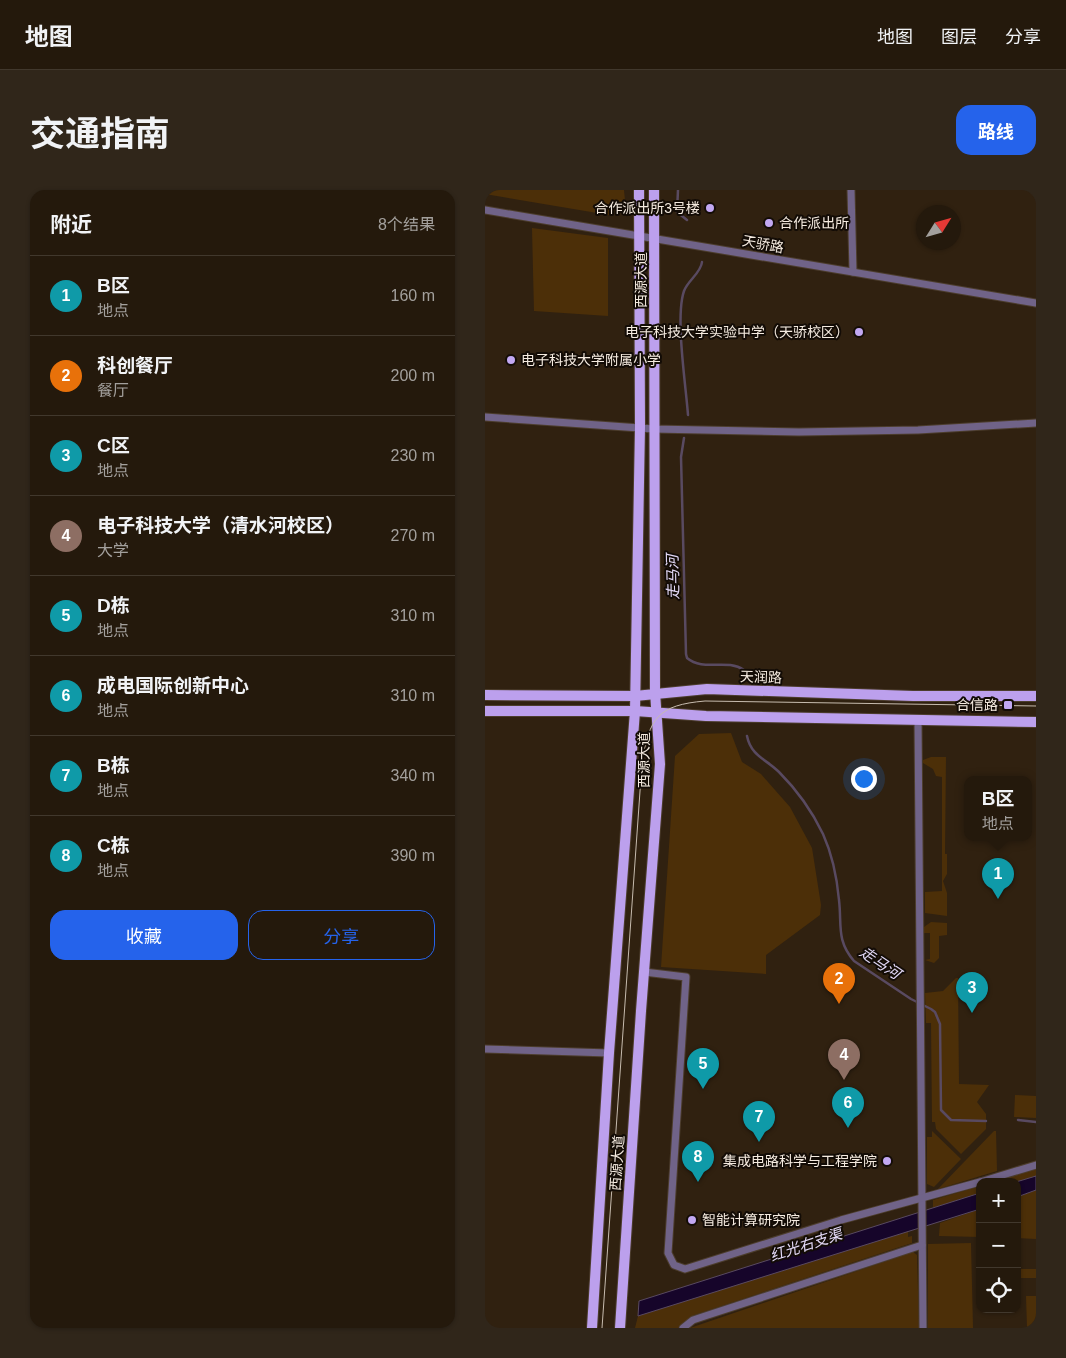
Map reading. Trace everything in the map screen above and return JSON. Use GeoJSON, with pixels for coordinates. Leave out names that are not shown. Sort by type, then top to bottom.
{"type":"FeatureCollection","features":[{"type":"Feature","properties":{"kind":"main road","name":"西源大道"},"geometry":{"type":"LineString","coordinates":[[592,1328],[609,1053],[635,711],[640,426],[639,190]]}},
{"type":"Feature","properties":{"kind":"main road","name":"西源大道"},"geometry":{"type":"LineString","coordinates":[[620,1328],[660,764],[655,692],[654,190]]}},
{"type":"Feature","properties":{"kind":"main road","name":"天润路"},"geometry":{"type":"LineString","coordinates":[[485,695],[635,696],[655,692],[707,689],[913,696],[1036,696]]}},
{"type":"Feature","properties":{"kind":"main road"},"geometry":{"type":"LineString","coordinates":[[485,711],[635,711],[706,716],[1036,722]]}},
{"type":"Feature","properties":{"kind":"street"},"geometry":{"type":"LineString","coordinates":[[851,190],[853,272]]}},
{"type":"Feature","properties":{"kind":"street","name":"天骄路"},"geometry":{"type":"LineString","coordinates":[[485,210],[1036,303]]}},
{"type":"Feature","properties":{"kind":"street"},"geometry":{"type":"LineString","coordinates":[[485,417],[640,426],[654,429],[809,432],[918,430],[1036,423]]}},
{"type":"Feature","properties":{"kind":"street"},"geometry":{"type":"LineString","coordinates":[[918,720],[923,1328]]}},
{"type":"Feature","properties":{"kind":"street"},"geometry":{"type":"LineString","coordinates":[[644,972],[686,977],[668,1253],[673,1265],[685,1269],[841,1220],[976,1183]]}},
{"type":"Feature","properties":{"kind":"street"},"geometry":{"type":"LineString","coordinates":[[485,1048],[609,1053]]}},
{"type":"Feature","properties":{"kind":"street"},"geometry":{"type":"LineString","coordinates":[[993,1178],[1036,1165]]}},
{"type":"Feature","properties":{"kind":"street"},"geometry":{"type":"LineString","coordinates":[[683,1328],[693,1320],[922,1245]]}},
{"type":"Feature","properties":{"kind":"shaded area"},"geometry":{"type":"Polygon","coordinates":[[[485,190],[624,190],[625,201],[609,215],[485,194],[485,190]]]}},
{"type":"Feature","properties":{"kind":"shaded area"},"geometry":{"type":"Polygon","coordinates":[[[532,228],[608,238],[608,316],[534,311],[532,228]]]}},
{"type":"Feature","properties":{"kind":"shaded area"},"geometry":{"type":"Polygon","coordinates":[[[731,733],[742,762],[761,774],[790,807],[812,848],[821,905],[820,915],[766,955],[766,974],[661,967],[675,756],[699,734],[731,733]]]}},
{"type":"Feature","properties":{"kind":"shaded area"},"geometry":{"type":"Polygon","coordinates":[[[931,757],[946,757],[945,854],[947,854],[947,874],[943,881],[947,893],[947,916],[925,913],[925,892],[942,891],[942,777],[936,776],[933,769],[923,763],[923,760],[931,757]]]}},
{"type":"Feature","properties":{"kind":"shaded area"},"geometry":{"type":"Polygon","coordinates":[[[931,922],[947,923],[947,935],[939,936],[939,958],[934,963],[925,960],[930,959],[930,933],[924,933],[924,927],[931,922]]]}},
{"type":"Feature","properties":{"kind":"shaded area"},"geometry":{"type":"Polygon","coordinates":[[[958,978],[959,1084],[989,1085],[977,1102],[986,1114],[986,1129],[961,1154],[936,1129],[935,1122],[932,1122],[931,1023],[926,1023],[925,993],[943,991],[958,978]]]}},
{"type":"Feature","properties":{"kind":"shaded area"},"geometry":{"type":"Polygon","coordinates":[[[1015,1095],[1036,1096],[1036,1118],[1014,1117],[1015,1095]]]}},
{"type":"Feature","properties":{"kind":"shaded area"},"geometry":{"type":"Polygon","coordinates":[[[932,1131],[961,1159],[934,1187],[927,1184],[927,1137],[932,1137],[932,1131]]]}},
{"type":"Feature","properties":{"kind":"shaded area"},"geometry":{"type":"Polygon","coordinates":[[[996,1131],[997,1171],[938,1189],[996,1131]]]}},
{"type":"Feature","properties":{"kind":"shaded area"},"geometry":{"type":"Polygon","coordinates":[[[1036,1168],[1036,1176],[1021,1180],[1021,1178],[1005,1178],[1036,1168]]]}},
{"type":"Feature","properties":{"kind":"shaded area"},"geometry":{"type":"Polygon","coordinates":[[[1036,1176],[1036,1190],[1021,1196],[1021,1180],[1036,1176]]]}},
{"type":"Feature","properties":{"kind":"shaded area"},"geometry":{"type":"Polygon","coordinates":[[[976,1187],[976,1194],[933,1208],[933,1200],[976,1187]]]}},
{"type":"Feature","properties":{"kind":"shaded area"},"geometry":{"type":"Polygon","coordinates":[[[1036,1190],[1036,1239],[1021,1238],[1021,1196],[1036,1190]]]}},
{"type":"Feature","properties":{"kind":"shaded area"},"geometry":{"type":"Polygon","coordinates":[[[976,1194],[976,1210],[638,1316],[639,1301],[976,1194]]]}},
{"type":"Feature","properties":{"kind":"shaded area"},"geometry":{"type":"Polygon","coordinates":[[[976,1210],[976,1237],[939,1236],[940,1223],[976,1210]]]}},
{"type":"Feature","properties":{"kind":"shaded area"},"geometry":{"type":"Polygon","coordinates":[[[908,1230],[908,1237],[912,1236],[912,1243],[694,1315],[678,1328],[635,1328],[638,1316],[908,1230]]]}},
{"type":"Feature","properties":{"kind":"shaded area"},"geometry":{"type":"Polygon","coordinates":[[[971,1243],[973,1328],[928,1328],[928,1244],[971,1243]]]}},
{"type":"Feature","properties":{"kind":"shaded area"},"geometry":{"type":"Polygon","coordinates":[[[913,1252],[917,1255],[919,1328],[690,1328],[913,1252]]]}},
{"type":"Feature","properties":{"kind":"shaded area"},"geometry":{"type":"Polygon","coordinates":[[[1021,1269],[1036,1269],[1036,1278],[1021,1278],[1021,1269]]]}},
{"type":"Feature","properties":{"kind":"shaded area"},"geometry":{"type":"Polygon","coordinates":[[[1026,1296],[1036,1296],[1036,1328],[1027,1328],[1026,1296]]]}},
{"type":"Feature","properties":{"kind":"waterway","name":"走马河"},"geometry":{"type":"LineString","coordinates":[[678,190],[677,212],[687,220]]}},
{"type":"Feature","properties":{"kind":"waterway","name":"走马河"},"geometry":{"type":"LineString","coordinates":[[688,415],[681,334],[682,303],[684,291],[699,270],[702,262]]}},
{"type":"Feature","properties":{"kind":"waterway","name":"走马河"},"geometry":{"type":"LineString","coordinates":[[684,438],[681,457],[687,658],[701,664],[730,665],[744,670]]}},
{"type":"Feature","properties":{"kind":"waterway","name":"走马河"},"geometry":{"type":"LineString","coordinates":[[747,736],[755,753],[779,772],[797,793],[809,809],[823,834],[835,875],[842,939],[848,953],[854,961],[911,999],[935,1012],[940,1024],[941,1110],[951,1120],[986,1121]]}},
{"type":"Feature","properties":{"kind":"waterway","name":"走马河"},"geometry":{"type":"LineString","coordinates":[[1018,1120],[1036,1122]]}},
{"type":"Feature","properties":{"kind":"tram line"},"geometry":{"type":"LineString","coordinates":[[602,1328],[642,763],[648,735],[653,725],[666,711],[676,706],[705,701],[1036,706]]}},
{"type":"Feature","properties":{"kind":"place","name":"合作派出所3号楼"},"geometry":{"type":"Point","coordinates":[710,208]}},
{"type":"Feature","properties":{"kind":"place","name":"合作派出所"},"geometry":{"type":"Point","coordinates":[769,223]}},
{"type":"Feature","properties":{"kind":"place","name":"电子科技大学实验中学（天骄校区）"},"geometry":{"type":"Point","coordinates":[859,332]}},
{"type":"Feature","properties":{"kind":"place","name":"电子科技大学附属小学"},"geometry":{"type":"Point","coordinates":[511,360]}},
{"type":"Feature","properties":{"kind":"place","name":"合信路"},"geometry":{"type":"Point","coordinates":[1008,705]}},
{"type":"Feature","properties":{"kind":"place","name":"B区"},"geometry":{"type":"Point","coordinates":[998,899]}},
{"type":"Feature","properties":{"kind":"place","name":"科创餐厅"},"geometry":{"type":"Point","coordinates":[839,1004]}},
{"type":"Feature","properties":{"kind":"place","name":"C区"},"geometry":{"type":"Point","coordinates":[972,1013]}},
{"type":"Feature","properties":{"kind":"place","name":"电子科技大学（清水河校区）"},"geometry":{"type":"Point","coordinates":[844,1080]}},
{"type":"Feature","properties":{"kind":"place","name":"D栋"},"geometry":{"type":"Point","coordinates":[703,1089]}},
{"type":"Feature","properties":{"kind":"place","name":"成电国际创新中心"},"geometry":{"type":"Point","coordinates":[848,1128]}},
{"type":"Feature","properties":{"kind":"place","name":"B栋"},"geometry":{"type":"Point","coordinates":[759,1142]}},
{"type":"Feature","properties":{"kind":"place","name":"集成电路科学与工程学院"},"geometry":{"type":"Point","coordinates":[887,1161]}},
{"type":"Feature","properties":{"kind":"place","name":"C栋"},"geometry":{"type":"Point","coordinates":[698,1182]}},
{"type":"Feature","properties":{"kind":"place","name":"智能计算研究院"},"geometry":{"type":"Point","coordinates":[692,1220]}},
{"type":"Feature","properties":{"kind":"water label","name":"红光右支渠"},"geometry":{"type":"Point","coordinates":[806,1245]}}]}
